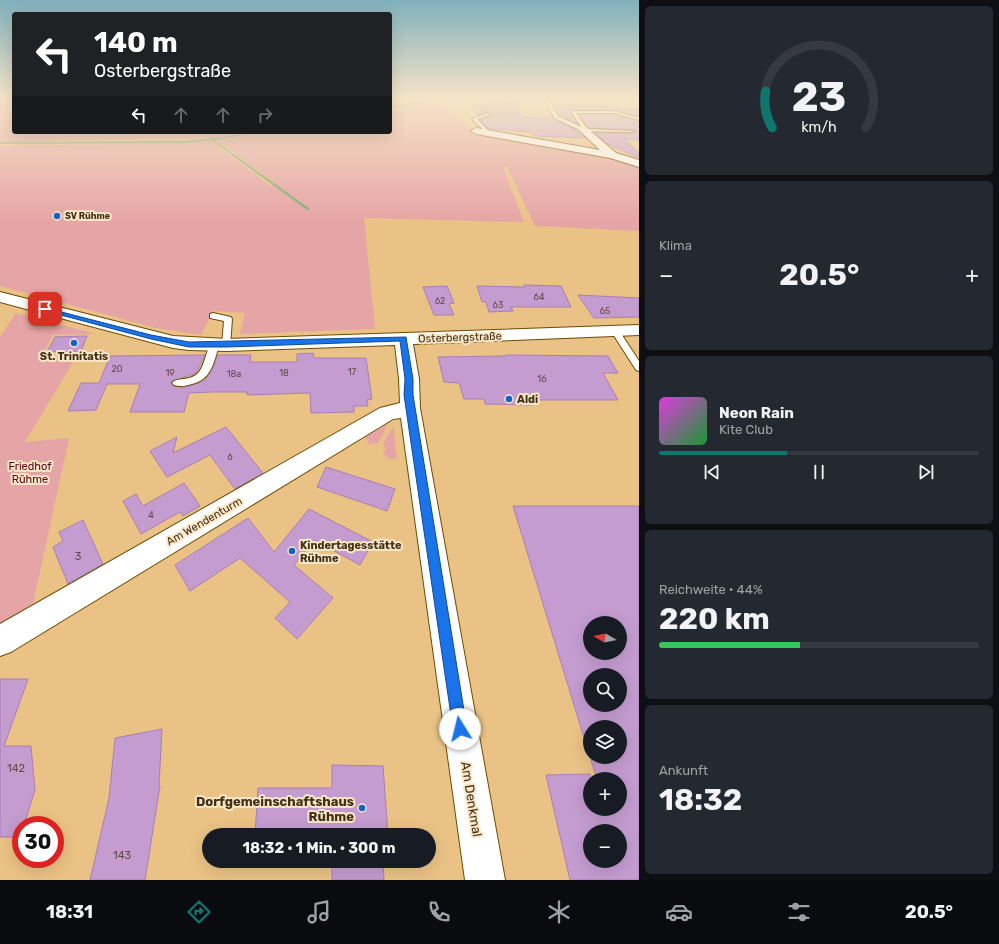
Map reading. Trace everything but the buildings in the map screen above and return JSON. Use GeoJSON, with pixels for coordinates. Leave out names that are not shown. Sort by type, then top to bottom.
{"type":"FeatureCollection","features":[{"type":"Feature","properties":{"kind":"street"},"geometry":{"type":"LineString","coordinates":[[528,140],[612,155],[639,164]]}},
{"type":"Feature","properties":{"kind":"street"},"geometry":{"type":"LineString","coordinates":[[595,140],[612,155]]}},
{"type":"Feature","properties":{"kind":"street","name":"Osterbergstraße"},"geometry":{"type":"LineString","coordinates":[[0,296],[173,342],[220,345],[639,330]]}},
{"type":"Feature","properties":{"kind":"street","name":"Am Denkmal"},"geometry":{"type":"LineString","coordinates":[[403,339],[409,379],[410,408],[485,880]]}},
{"type":"Feature","properties":{"kind":"street","name":"Am Wendenturm"},"geometry":{"type":"LineString","coordinates":[[0,641],[388,413],[410,408]]}},
{"type":"Feature","properties":{"kind":"lane"},"geometry":{"type":"LineString","coordinates":[[177,383],[192,383],[206,373],[229,323],[228,319],[213,316]]}},
{"type":"Feature","properties":{"kind":"lane"},"geometry":{"type":"LineString","coordinates":[[615,331],[639,368]]}},
{"type":"Feature","properties":{"kind":"green space"},"geometry":{"type":"Polygon","coordinates":[[[0,140],[82,140],[0,142],[0,140]]]}},
{"type":"Feature","properties":{"kind":"green space"},"geometry":{"type":"Polygon","coordinates":[[[209,140],[271,186],[275,183],[216,140],[514,140],[613,156],[639,166],[639,231],[535,226],[507,167],[503,167],[524,222],[364,218],[375,329],[240,334],[245,313],[213,311],[201,335],[156,328],[0,286],[0,146],[186,143],[209,140]]]}},
{"type":"Feature","properties":{"kind":"green space","name":"Friedhof Rühme"},"geometry":{"type":"Polygon","coordinates":[[[16,313],[96,334],[53,335],[41,357],[60,357],[78,354],[25,442],[69,438],[33,604],[0,624],[0,337],[16,313]]]}},
{"type":"Feature","properties":{"kind":"green space"},"geometry":{"type":"Polygon","coordinates":[[[388,424],[378,443],[371,444],[370,446],[365,437],[388,424]]]}},
{"type":"Feature","properties":{"kind":"green space"},"geometry":{"type":"Polygon","coordinates":[[[393,426],[397,458],[391,459],[383,454],[386,450],[383,444],[393,426]]]}},
{"type":"Feature","properties":{"kind":"waterway"},"geometry":{"type":"LineString","coordinates":[[0,143],[188,142],[205,140]]}},
{"type":"Feature","properties":{"kind":"waterway"},"geometry":{"type":"LineString","coordinates":[[212,140],[308,209]]}},
{"type":"Feature","properties":{"kind":"place","name":"SV Rühme"},"geometry":{"type":"Point","coordinates":[57,216]}},
{"type":"Feature","properties":{"kind":"place","name":"St. Trinitatis"},"geometry":{"type":"Point","coordinates":[74,343]}},
{"type":"Feature","properties":{"kind":"place","name":"Aldi"},"geometry":{"type":"Point","coordinates":[509,399]}},
{"type":"Feature","properties":{"kind":"place","name":"Kindertagesstätte Rühme"},"geometry":{"type":"Point","coordinates":[292,551]}},
{"type":"Feature","properties":{"kind":"place","name":"Dorfgemeinschaftshaus Rühme"},"geometry":{"type":"Point","coordinates":[362,808]}},
{"type":"Feature","properties":{"kind":"route"},"geometry":{"type":"LineString","coordinates":[[45,309],[151,337],[189,344],[227,345],[403,339],[409,379],[408,395],[460,729]]}}]}
